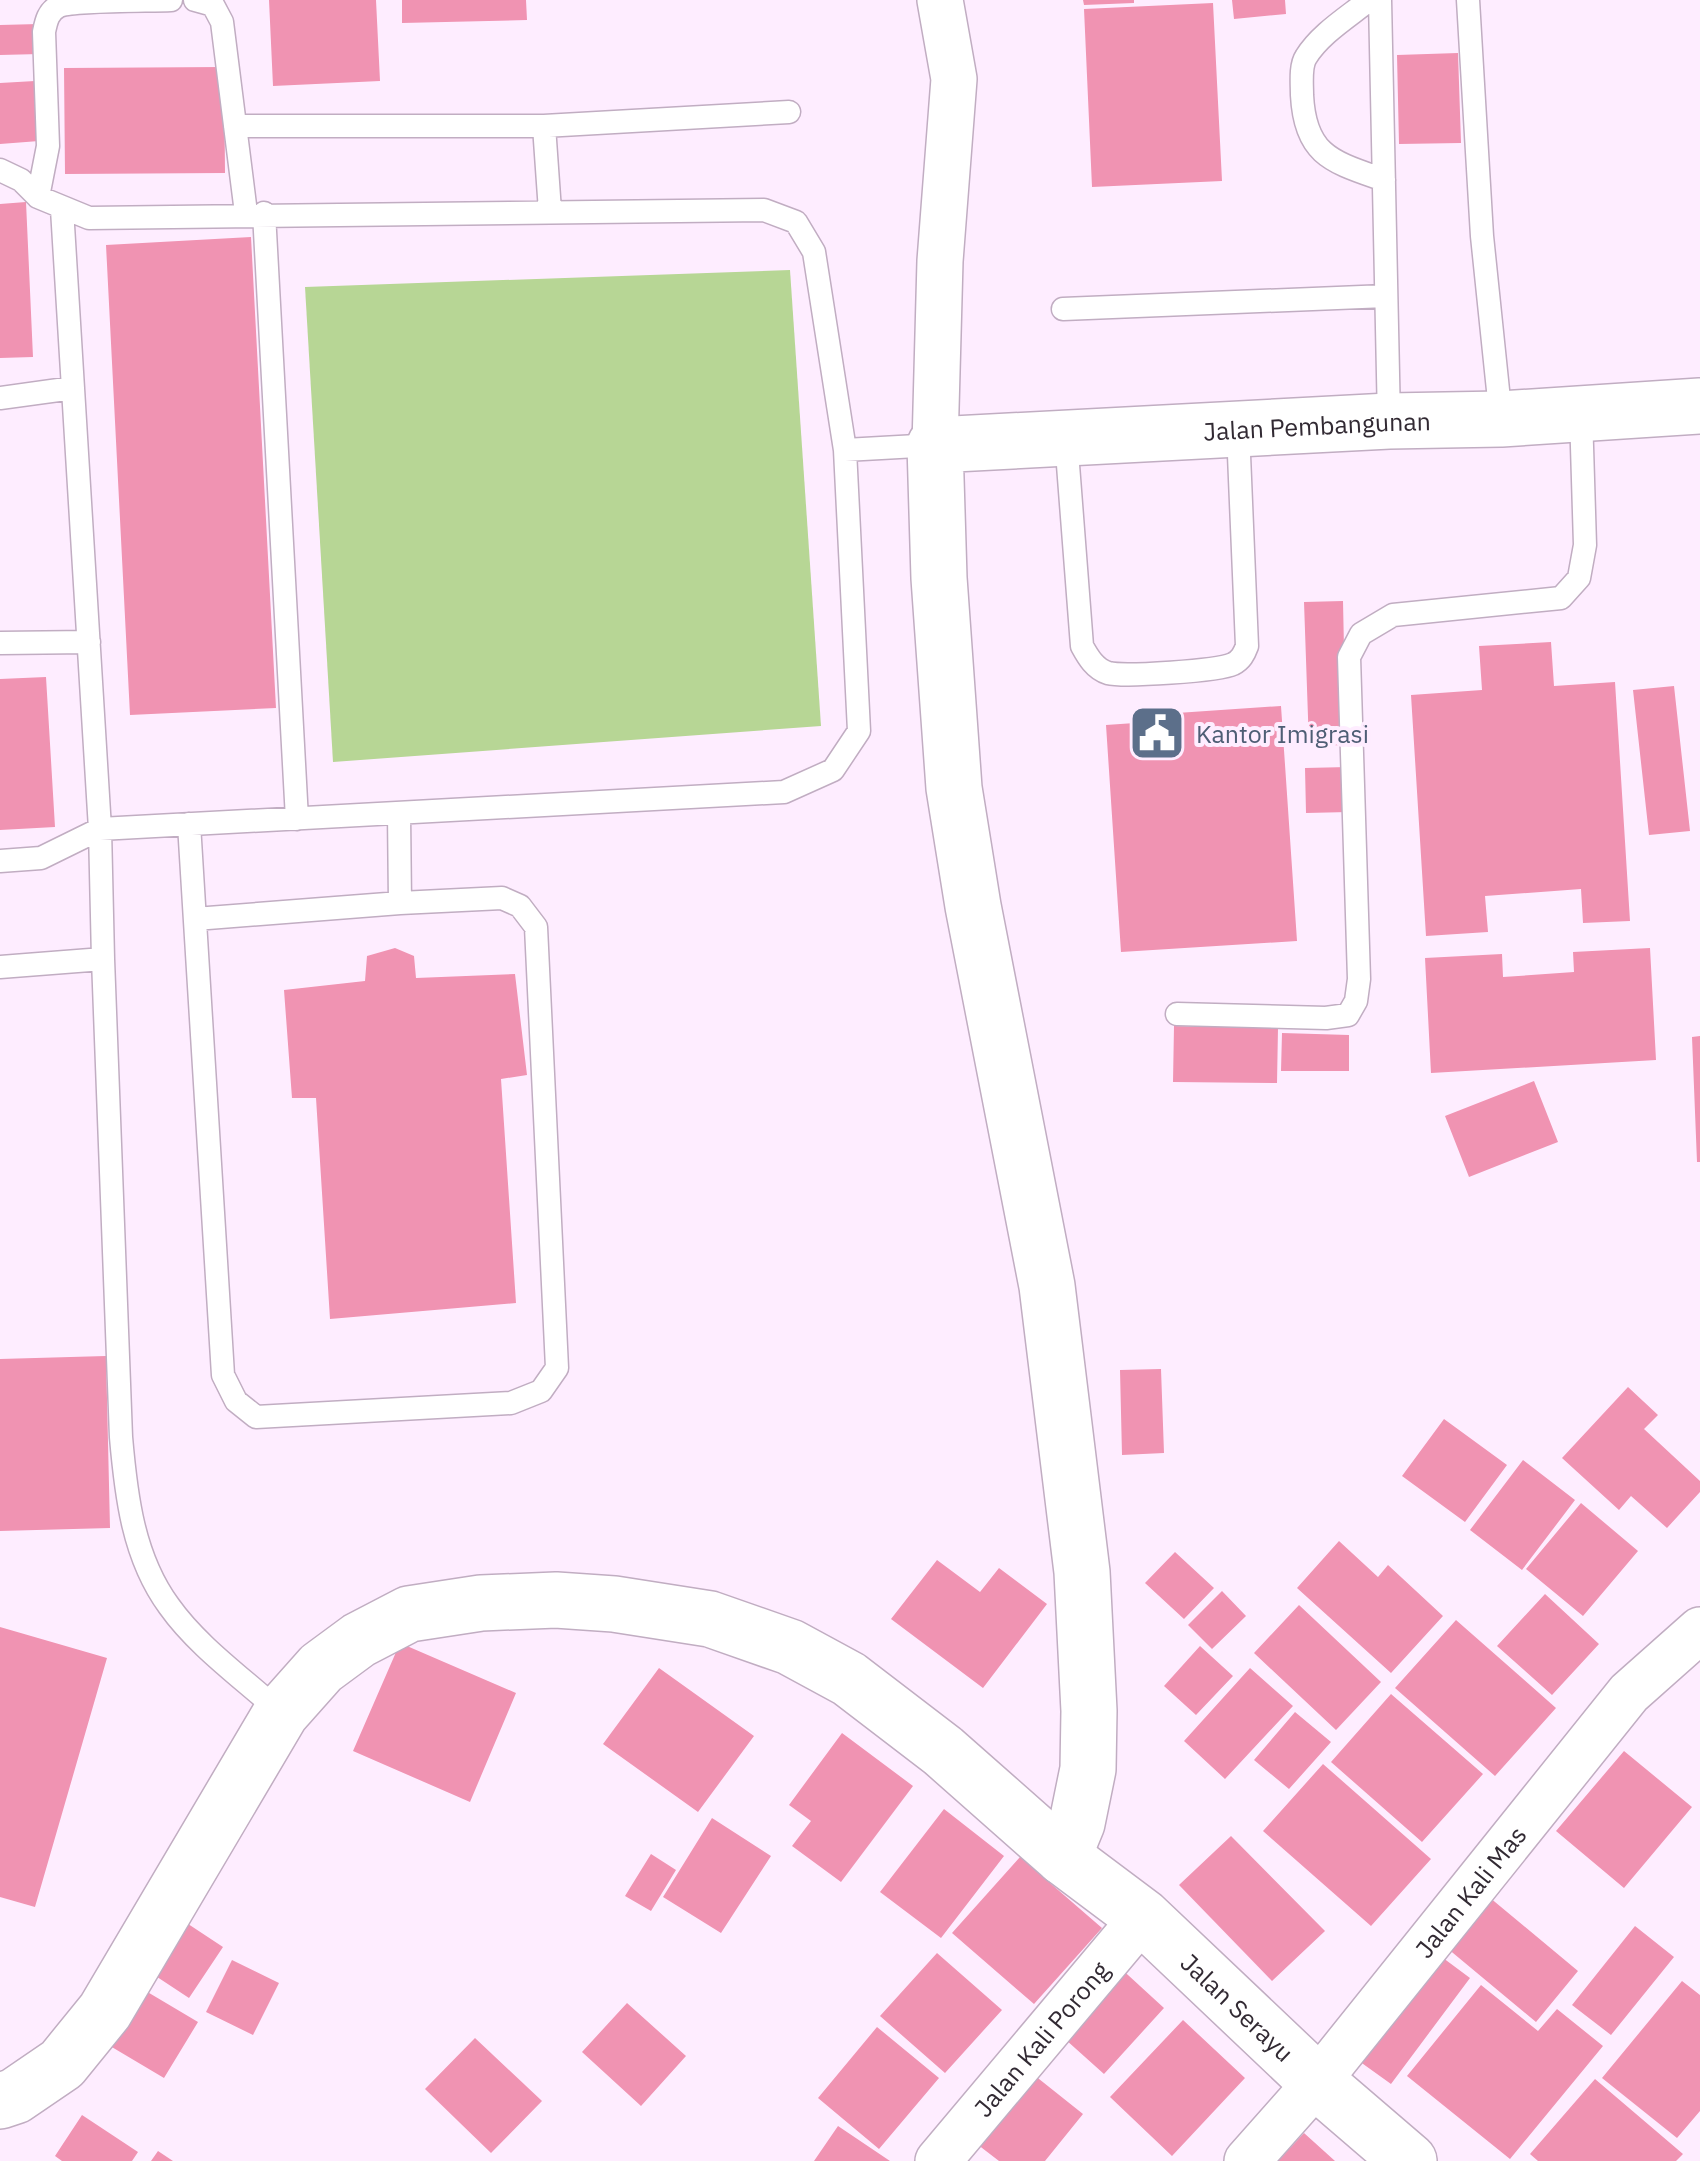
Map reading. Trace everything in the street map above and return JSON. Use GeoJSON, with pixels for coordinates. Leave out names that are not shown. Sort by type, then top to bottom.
{"type":"FeatureCollection","features":[{"type":"Feature","properties":{"kind":"street"},"geometry":{"type":"LineString","coordinates":[[940,0],[954,79],[940,261],[935,445],[939,578],[954,788],[973,906],[1048,1286],[1082,1572],[1088,1769],[1077,1822],[1064,1857]]}},
{"type":"Feature","properties":{"kind":"street","name":"Jalan Pembangunan"},"geometry":{"type":"LineString","coordinates":[[935,445],[1700,406]]}},
{"type":"Feature","properties":{"kind":"street","name":"Jalan Serayu"},"geometry":{"type":"LineString","coordinates":[[0,2101],[15,2096],[62,2064],[105,2010],[281,1713],[321,1668],[359,1640],[410,1614],[481,1603],[556,1600],[614,1604],[710,1619],[790,1647],[849,1679],[943,1752],[1064,1857],[1142,1916],[1317,2082],[1409,2161]]}},
{"type":"Feature","properties":{"kind":"street","name":"Jalan Kali Mas"},"geometry":{"type":"LineString","coordinates":[[1247,2161],[1317,2082],[1628,1693],[1700,1630]]}},
{"type":"Feature","properties":{"kind":"street","name":"Jalan Kali Porong"},"geometry":{"type":"LineString","coordinates":[[938,2161],[1142,1916]]}},
{"type":"Feature","properties":{"kind":"lane"},"geometry":{"type":"LineString","coordinates":[[38,197],[48,146],[44,32],[48,16],[59,6],[75,3],[170,0]]}},
{"type":"Feature","properties":{"kind":"lane"},"geometry":{"type":"LineString","coordinates":[[195,0],[213,6],[222,22],[235,126],[255,214],[297,819]]}},
{"type":"Feature","properties":{"kind":"lane"},"geometry":{"type":"LineString","coordinates":[[1369,0],[1320,39],[1303,60],[1303,119],[1312,143],[1335,162],[1384,180]]}},
{"type":"Feature","properties":{"kind":"lane"},"geometry":{"type":"LineString","coordinates":[[1380,0],[1389,421]]}},
{"type":"Feature","properties":{"kind":"lane"},"geometry":{"type":"LineString","coordinates":[[1468,0],[1482,236],[1501,419]]}},
{"type":"Feature","properties":{"kind":"lane"},"geometry":{"type":"LineString","coordinates":[[235,126],[544,126],[788,112]]}},
{"type":"Feature","properties":{"kind":"lane"},"geometry":{"type":"LineString","coordinates":[[544,126],[550,212]]}},
{"type":"Feature","properties":{"kind":"lane"},"geometry":{"type":"LineString","coordinates":[[0,170],[21,180],[38,197],[89,218],[764,210],[796,222],[814,252],[846,450],[859,731],[833,770],[784,792],[100,829],[41,858],[0,861]]}},
{"type":"Feature","properties":{"kind":"lane"},"geometry":{"type":"LineString","coordinates":[[62,209],[100,829],[121,1437],[127,1500],[142,1554],[168,1606],[198,1640],[281,1713]]}},
{"type":"Feature","properties":{"kind":"lane"},"geometry":{"type":"LineString","coordinates":[[1064,309],[1386,296]]}},
{"type":"Feature","properties":{"kind":"lane"},"geometry":{"type":"LineString","coordinates":[[0,398],[74,388]]}},
{"type":"Feature","properties":{"kind":"lane"},"geometry":{"type":"LineString","coordinates":[[1177,1014],[1326,1018],[1348,1014],[1356,1002],[1359,979],[1350,657],[1361,634],[1393,615],[1561,598],[1578,578],[1585,545],[1581,414]]}},
{"type":"Feature","properties":{"kind":"lane"},"geometry":{"type":"LineString","coordinates":[[1066,439],[1082,646],[1090,662],[1110,674],[1209,670],[1232,664],[1248,646],[1238,430]]}},
{"type":"Feature","properties":{"kind":"lane"},"geometry":{"type":"LineString","coordinates":[[846,450],[935,445]]}},
{"type":"Feature","properties":{"kind":"lane"},"geometry":{"type":"LineString","coordinates":[[0,643],[89,642]]}},
{"type":"Feature","properties":{"kind":"lane"},"geometry":{"type":"LineString","coordinates":[[399,814],[400,902]]}},
{"type":"Feature","properties":{"kind":"lane"},"geometry":{"type":"LineString","coordinates":[[189,824],[223,1375],[236,1401],[256,1417],[512,1403],[541,1390],[557,1368],[536,928],[520,906],[502,898],[400,902],[195,919]]}},
{"type":"Feature","properties":{"kind":"lane"},"geometry":{"type":"LineString","coordinates":[[0,967],[103,959]]}},
{"type":"Feature","properties":{"kind":"green space"},"geometry":{"type":"Polygon","coordinates":[[[790,270],[821,726],[333,762],[305,287],[790,270]]]}},
{"type":"Feature","properties":{"kind":"building"},"geometry":{"type":"Polygon","coordinates":[[[269,0],[376,0],[380,81],[273,86],[269,0]]]}},
{"type":"Feature","properties":{"kind":"building"},"geometry":{"type":"Polygon","coordinates":[[[402,0],[526,0],[527,20],[402,23],[402,0]]]}},
{"type":"Feature","properties":{"kind":"building"},"geometry":{"type":"Polygon","coordinates":[[[1083,0],[1134,0],[1134,3],[1084,5],[1083,0]]]}},
{"type":"Feature","properties":{"kind":"building"},"geometry":{"type":"Polygon","coordinates":[[[1232,0],[1285,0],[1286,14],[1234,19],[1232,0]]]}},
{"type":"Feature","properties":{"kind":"building"},"geometry":{"type":"Polygon","coordinates":[[[1213,3],[1222,181],[1092,187],[1084,9],[1213,3]]]}},
{"type":"Feature","properties":{"kind":"building"},"geometry":{"type":"Polygon","coordinates":[[[39,24],[40,54],[0,55],[0,25],[39,24]]]}},
{"type":"Feature","properties":{"kind":"building"},"geometry":{"type":"Polygon","coordinates":[[[1458,53],[1461,143],[1399,144],[1397,55],[1458,53]]]}},
{"type":"Feature","properties":{"kind":"building"},"geometry":{"type":"Polygon","coordinates":[[[224,67],[225,173],[65,174],[64,68],[224,67]]]}},
{"type":"Feature","properties":{"kind":"building"},"geometry":{"type":"Polygon","coordinates":[[[35,81],[39,141],[0,144],[0,83],[35,81]]]}},
{"type":"Feature","properties":{"kind":"building"},"geometry":{"type":"Polygon","coordinates":[[[26,202],[33,357],[0,358],[0,204],[26,202]]]}},
{"type":"Feature","properties":{"kind":"building"},"geometry":{"type":"Polygon","coordinates":[[[251,237],[276,708],[130,715],[106,245],[251,237]]]}},
{"type":"Feature","properties":{"kind":"building"},"geometry":{"type":"Polygon","coordinates":[[[1343,601],[1346,745],[1309,746],[1304,602],[1343,601]]]}},
{"type":"Feature","properties":{"kind":"building"},"geometry":{"type":"Polygon","coordinates":[[[1551,642],[1554,686],[1615,682],[1630,921],[1583,923],[1581,889],[1485,896],[1488,932],[1426,936],[1411,695],[1482,690],[1479,646],[1551,642]]]}},
{"type":"Feature","properties":{"kind":"building"},"geometry":{"type":"Polygon","coordinates":[[[46,677],[55,827],[0,830],[0,679],[46,677]]]}},
{"type":"Feature","properties":{"kind":"building"},"geometry":{"type":"Polygon","coordinates":[[[1674,686],[1690,831],[1649,835],[1633,690],[1674,686]]]}},
{"type":"Feature","properties":{"kind":"building"},"geometry":{"type":"Polygon","coordinates":[[[1281,706],[1297,941],[1121,952],[1106,725],[1178,720],[1177,713],[1281,706]]]}},
{"type":"Feature","properties":{"kind":"building"},"geometry":{"type":"Polygon","coordinates":[[[1348,767],[1349,812],[1306,813],[1305,768],[1348,767]]]}},
{"type":"Feature","properties":{"kind":"building"},"geometry":{"type":"Polygon","coordinates":[[[395,948],[414,956],[416,978],[515,974],[527,1075],[501,1079],[516,1303],[330,1319],[316,1098],[292,1098],[284,990],[365,981],[367,956],[395,948]]]}},
{"type":"Feature","properties":{"kind":"building"},"geometry":{"type":"Polygon","coordinates":[[[1650,948],[1656,1060],[1431,1073],[1425,958],[1502,954],[1503,977],[1574,972],[1573,952],[1650,948]]]}},
{"type":"Feature","properties":{"kind":"building"},"geometry":{"type":"Polygon","coordinates":[[[1215,1018],[1262,1019],[1262,1028],[1278,1028],[1277,1083],[1173,1082],[1174,1026],[1215,1027],[1215,1018]]]}},
{"type":"Feature","properties":{"kind":"building"},"geometry":{"type":"Polygon","coordinates":[[[1282,1033],[1349,1035],[1349,1071],[1281,1071],[1282,1033]]]}},
{"type":"Feature","properties":{"kind":"building"},"geometry":{"type":"Polygon","coordinates":[[[1700,1036],[1700,1162],[1697,1162],[1692,1037],[1700,1036]]]}},
{"type":"Feature","properties":{"kind":"building"},"geometry":{"type":"Polygon","coordinates":[[[1534,1081],[1558,1142],[1469,1177],[1445,1116],[1534,1081]]]}},
{"type":"Feature","properties":{"kind":"building"},"geometry":{"type":"Polygon","coordinates":[[[106,1356],[110,1528],[0,1531],[0,1359],[106,1356]]]}},
{"type":"Feature","properties":{"kind":"building"},"geometry":{"type":"Polygon","coordinates":[[[1161,1369],[1164,1453],[1122,1455],[1120,1370],[1161,1369]]]}},
{"type":"Feature","properties":{"kind":"building"},"geometry":{"type":"Polygon","coordinates":[[[1628,1387],[1658,1415],[1644,1429],[1700,1481],[1700,1492],[1667,1528],[1631,1496],[1619,1510],[1562,1458],[1628,1387]]]}},
{"type":"Feature","properties":{"kind":"building"},"geometry":{"type":"Polygon","coordinates":[[[1444,1419],[1507,1465],[1465,1522],[1402,1476],[1444,1419]]]}},
{"type":"Feature","properties":{"kind":"building"},"geometry":{"type":"Polygon","coordinates":[[[1523,1460],[1575,1500],[1522,1570],[1470,1530],[1523,1460]]]}},
{"type":"Feature","properties":{"kind":"building"},"geometry":{"type":"Polygon","coordinates":[[[1581,1503],[1638,1551],[1583,1616],[1526,1569],[1581,1503]]]}},
{"type":"Feature","properties":{"kind":"building"},"geometry":{"type":"Polygon","coordinates":[[[1339,1541],[1378,1577],[1388,1565],[1443,1616],[1391,1673],[1297,1588],[1339,1541]]]}},
{"type":"Feature","properties":{"kind":"building"},"geometry":{"type":"Polygon","coordinates":[[[1175,1552],[1214,1588],[1184,1619],[1145,1583],[1175,1552]]]}},
{"type":"Feature","properties":{"kind":"building"},"geometry":{"type":"Polygon","coordinates":[[[937,1560],[980,1592],[999,1568],[1047,1604],[983,1688],[891,1619],[937,1560]]]}},
{"type":"Feature","properties":{"kind":"building"},"geometry":{"type":"Polygon","coordinates":[[[1222,1591],[1246,1616],[1212,1649],[1188,1625],[1222,1591]]]}},
{"type":"Feature","properties":{"kind":"building"},"geometry":{"type":"Polygon","coordinates":[[[1545,1594],[1599,1644],[1552,1695],[1497,1646],[1545,1594]]]}},
{"type":"Feature","properties":{"kind":"building"},"geometry":{"type":"Polygon","coordinates":[[[1299,1605],[1381,1682],[1336,1730],[1254,1653],[1299,1605]]]}},
{"type":"Feature","properties":{"kind":"building"},"geometry":{"type":"Polygon","coordinates":[[[1456,1620],[1556,1708],[1495,1776],[1395,1688],[1456,1620]]]}},
{"type":"Feature","properties":{"kind":"building"},"geometry":{"type":"Polygon","coordinates":[[[0,1627],[107,1658],[35,1907],[0,1897],[0,1627]]]}},
{"type":"Feature","properties":{"kind":"building"},"geometry":{"type":"Polygon","coordinates":[[[400,1643],[516,1693],[470,1802],[353,1751],[400,1643]]]}},
{"type":"Feature","properties":{"kind":"building"},"geometry":{"type":"Polygon","coordinates":[[[1200,1646],[1233,1676],[1196,1715],[1164,1686],[1200,1646]]]}},
{"type":"Feature","properties":{"kind":"building"},"geometry":{"type":"Polygon","coordinates":[[[659,1668],[754,1736],[698,1812],[603,1744],[659,1668]]]}},
{"type":"Feature","properties":{"kind":"building"},"geometry":{"type":"Polygon","coordinates":[[[1250,1668],[1293,1706],[1225,1779],[1184,1741],[1250,1668]]]}},
{"type":"Feature","properties":{"kind":"building"},"geometry":{"type":"Polygon","coordinates":[[[1391,1694],[1483,1774],[1422,1842],[1331,1762],[1391,1694]]]}},
{"type":"Feature","properties":{"kind":"building"},"geometry":{"type":"Polygon","coordinates":[[[1295,1712],[1331,1742],[1289,1789],[1254,1760],[1295,1712]]]}},
{"type":"Feature","properties":{"kind":"building"},"geometry":{"type":"Polygon","coordinates":[[[842,1733],[913,1786],[841,1882],[792,1846],[811,1821],[789,1805],[842,1733]]]}},
{"type":"Feature","properties":{"kind":"building"},"geometry":{"type":"Polygon","coordinates":[[[1624,1751],[1692,1807],[1624,1888],[1556,1831],[1624,1751]]]}},
{"type":"Feature","properties":{"kind":"building"},"geometry":{"type":"Polygon","coordinates":[[[1323,1764],[1431,1859],[1371,1926],[1263,1831],[1323,1764]]]}},
{"type":"Feature","properties":{"kind":"building"},"geometry":{"type":"Polygon","coordinates":[[[944,1809],[1004,1856],[941,1938],[880,1892],[944,1809]]]}},
{"type":"Feature","properties":{"kind":"building"},"geometry":{"type":"Polygon","coordinates":[[[712,1818],[771,1856],[721,1933],[663,1897],[712,1818]]]}},
{"type":"Feature","properties":{"kind":"building"},"geometry":{"type":"Polygon","coordinates":[[[1231,1836],[1325,1931],[1272,1981],[1179,1885],[1231,1836]]]}},
{"type":"Feature","properties":{"kind":"building"},"geometry":{"type":"Polygon","coordinates":[[[651,1854],[676,1870],[651,1911],[625,1896],[651,1854]]]}},
{"type":"Feature","properties":{"kind":"building"},"geometry":{"type":"Polygon","coordinates":[[[1020,1857],[1102,1928],[1034,2004],[952,1933],[1020,1857]]]}},
{"type":"Feature","properties":{"kind":"building"},"geometry":{"type":"Polygon","coordinates":[[[1483,1892],[1578,1971],[1536,2022],[1441,1943],[1483,1892]]]}},
{"type":"Feature","properties":{"kind":"building"},"geometry":{"type":"Polygon","coordinates":[[[176,1916],[223,1947],[189,1998],[142,1967],[176,1916]]]}},
{"type":"Feature","properties":{"kind":"building"},"geometry":{"type":"Polygon","coordinates":[[[1635,1926],[1674,1957],[1611,2035],[1572,2005],[1635,1926]]]}},
{"type":"Feature","properties":{"kind":"building"},"geometry":{"type":"Polygon","coordinates":[[[1431,1949],[1470,1978],[1391,2084],[1352,2056],[1431,1949]]]}},
{"type":"Feature","properties":{"kind":"building"},"geometry":{"type":"Polygon","coordinates":[[[937,1953],[1002,2010],[945,2073],[880,2016],[937,1953]]]}},
{"type":"Feature","properties":{"kind":"building"},"geometry":{"type":"Polygon","coordinates":[[[232,1960],[279,1983],[253,2035],[206,2012],[232,1960]]]}},
{"type":"Feature","properties":{"kind":"building"},"geometry":{"type":"Polygon","coordinates":[[[1116,1964],[1164,2008],[1104,2074],[1056,2031],[1116,1964]]]}},
{"type":"Feature","properties":{"kind":"building"},"geometry":{"type":"Polygon","coordinates":[[[1682,1981],[1700,1995],[1700,2111],[1677,2138],[1602,2078],[1682,1981]]]}},
{"type":"Feature","properties":{"kind":"building"},"geometry":{"type":"Polygon","coordinates":[[[134,1984],[198,2022],[164,2078],[100,2040],[134,1984]]]}},
{"type":"Feature","properties":{"kind":"building"},"geometry":{"type":"Polygon","coordinates":[[[1481,1985],[1538,2031],[1557,2009],[1603,2046],[1510,2159],[1407,2076],[1481,1985]]]}},
{"type":"Feature","properties":{"kind":"building"},"geometry":{"type":"Polygon","coordinates":[[[627,2003],[686,2056],[641,2106],[582,2052],[627,2003]]]}},
{"type":"Feature","properties":{"kind":"building"},"geometry":{"type":"Polygon","coordinates":[[[1183,2020],[1245,2078],[1172,2156],[1110,2097],[1183,2020]]]}},
{"type":"Feature","properties":{"kind":"building"},"geometry":{"type":"Polygon","coordinates":[[[877,2027],[939,2078],[879,2149],[818,2098],[877,2027]]]}},
{"type":"Feature","properties":{"kind":"building"},"geometry":{"type":"Polygon","coordinates":[[[475,2038],[542,2101],[491,2153],[425,2089],[475,2038]]]}},
{"type":"Feature","properties":{"kind":"building"},"geometry":{"type":"Polygon","coordinates":[[[1029,2071],[1083,2114],[1045,2161],[999,2161],[973,2141],[1029,2071]]]}},
{"type":"Feature","properties":{"kind":"building"},"geometry":{"type":"Polygon","coordinates":[[[1595,2079],[1683,2154],[1676,2161],[1538,2161],[1530,2154],[1595,2079]]]}},
{"type":"Feature","properties":{"kind":"building"},"geometry":{"type":"Polygon","coordinates":[[[82,2115],[138,2152],[132,2161],[62,2161],[55,2156],[82,2115]]]}},
{"type":"Feature","properties":{"kind":"building"},"geometry":{"type":"Polygon","coordinates":[[[838,2126],[890,2161],[814,2161],[838,2126]]]}},
{"type":"Feature","properties":{"kind":"building"},"geometry":{"type":"Polygon","coordinates":[[[1304,2133],[1335,2161],[1278,2161],[1304,2133]]]}},
{"type":"Feature","properties":{"kind":"building"},"geometry":{"type":"Polygon","coordinates":[[[158,2151],[173,2161],[151,2161],[158,2151]]]}},
{"type":"Feature","properties":{"kind":"place","name":"Kantor Imigrasi"},"geometry":{"type":"Point","coordinates":[1157,733]}}]}
